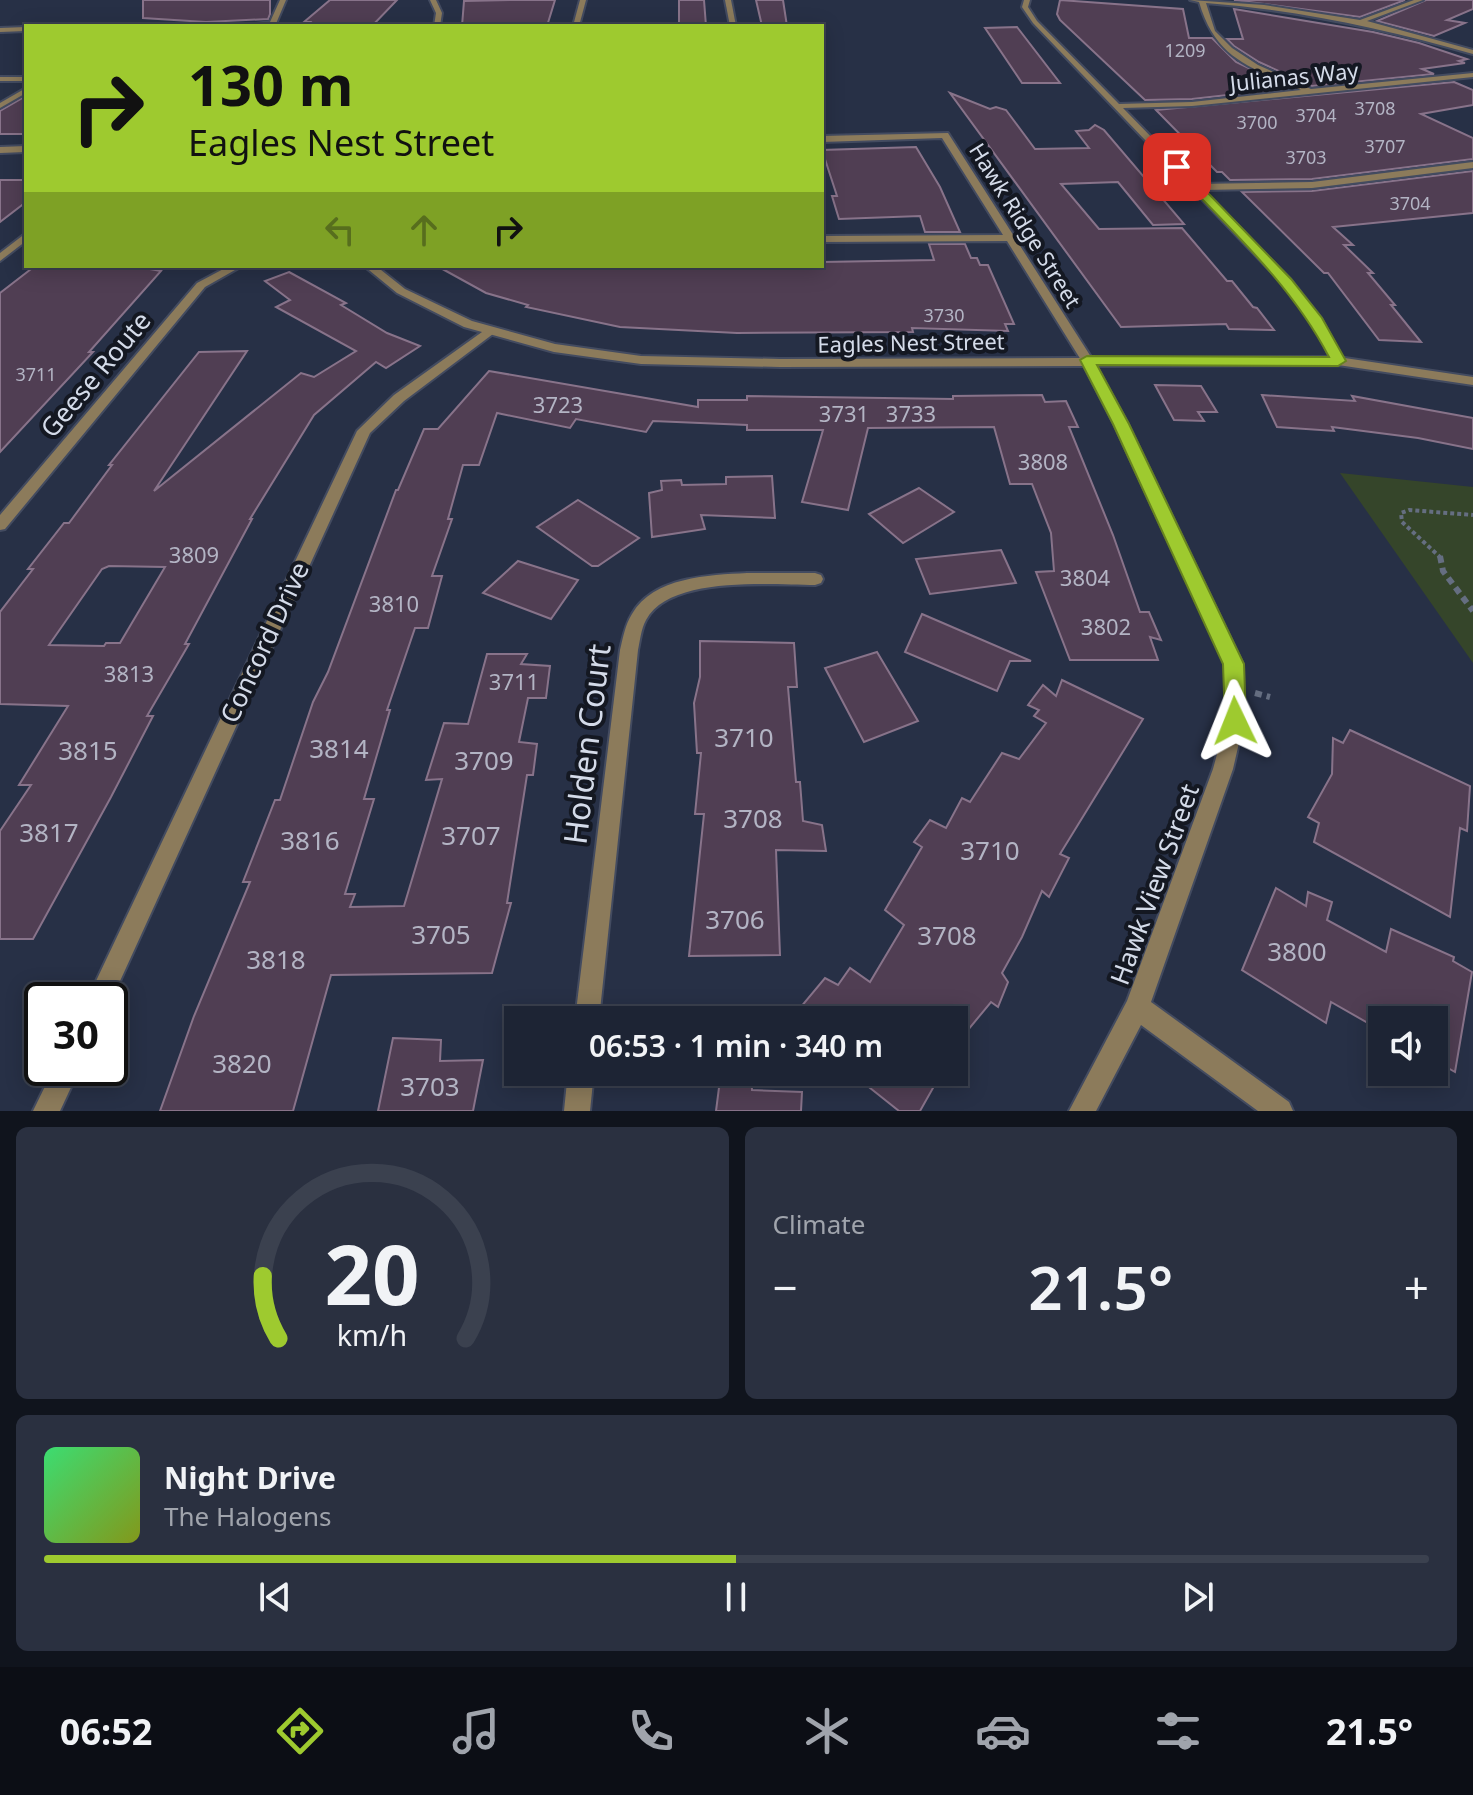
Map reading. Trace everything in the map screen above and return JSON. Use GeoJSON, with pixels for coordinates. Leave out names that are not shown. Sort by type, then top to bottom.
{"type":"FeatureCollection","features":[{"type":"Feature","properties":{"kind":"street"},"geometry":{"type":"LineString","coordinates":[[272,24],[283,0]]}},
{"type":"Feature","properties":{"kind":"street"},"geometry":{"type":"LineString","coordinates":[[433,0],[439,13],[437,24]]}},
{"type":"Feature","properties":{"kind":"street"},"geometry":{"type":"LineString","coordinates":[[577,24],[583,0]]}},
{"type":"Feature","properties":{"kind":"street"},"geometry":{"type":"LineString","coordinates":[[728,0],[733,24]]}},
{"type":"Feature","properties":{"kind":"street"},"geometry":{"type":"LineString","coordinates":[[1027,0],[1025,7],[1035,22],[1287,282],[1315,318],[1338,361]]}},
{"type":"Feature","properties":{"kind":"street"},"geometry":{"type":"LineString","coordinates":[[1193,0],[1297,11],[1360,22],[1473,52]]}},
{"type":"Feature","properties":{"kind":"street"},"geometry":{"type":"LineString","coordinates":[[1360,22],[1420,0]]}},
{"type":"Feature","properties":{"kind":"street"},"geometry":{"type":"LineString","coordinates":[[1202,1],[1210,29],[1221,42],[1251,63],[1309,92]]}},
{"type":"Feature","properties":{"kind":"street"},"geometry":{"type":"LineString","coordinates":[[0,30],[24,29]]}},
{"type":"Feature","properties":{"kind":"street","name":"Julianas Way"},"geometry":{"type":"LineString","coordinates":[[1118,106],[1192,104],[1473,75]]}},
{"type":"Feature","properties":{"kind":"street"},"geometry":{"type":"LineString","coordinates":[[0,79],[24,79]]}},
{"type":"Feature","properties":{"kind":"street"},"geometry":{"type":"LineString","coordinates":[[0,106],[24,91]]}},
{"type":"Feature","properties":{"kind":"street","name":"Hawk Ridge Street"},"geometry":{"type":"LineString","coordinates":[[824,139],[945,135],[1087,360]]}},
{"type":"Feature","properties":{"kind":"street"},"geometry":{"type":"LineString","coordinates":[[0,150],[24,149]]}},
{"type":"Feature","properties":{"kind":"street"},"geometry":{"type":"LineString","coordinates":[[1196,187],[1312,185],[1473,165]]}},
{"type":"Feature","properties":{"kind":"street"},"geometry":{"type":"LineString","coordinates":[[0,258],[24,238]]}},
{"type":"Feature","properties":{"kind":"street"},"geometry":{"type":"LineString","coordinates":[[824,239],[1011,238]]}},
{"type":"Feature","properties":{"kind":"street","name":"Geese Route"},"geometry":{"type":"LineString","coordinates":[[0,525],[201,285],[233,268]]}},
{"type":"Feature","properties":{"kind":"street","name":"Eagles Nest Street"},"geometry":{"type":"LineString","coordinates":[[372,268],[401,291],[435,310],[489,331],[554,348],[641,360],[780,363],[1338,361],[1473,381]]}},
{"type":"Feature","properties":{"kind":"street","name":"Concord Drive"},"geometry":{"type":"LineString","coordinates":[[107,982],[364,431],[399,398],[489,331]]}},
{"type":"Feature","properties":{"kind":"street","name":"Hawk View Street"},"geometry":{"type":"LineString","coordinates":[[1082,1111],[1137,1007],[1223,769],[1235,721],[1234,664],[1121,424],[1087,360]]}},
{"type":"Feature","properties":{"kind":"street","name":"Holden Court"},"geometry":{"type":"LineString","coordinates":[[589,1006],[629,650],[640,614],[666,593],[695,582],[815,579]]}},
{"type":"Feature","properties":{"kind":"street"},"geometry":{"type":"LineString","coordinates":[[1137,1007],[1280,1111]]}},
{"type":"Feature","properties":{"kind":"street"},"geometry":{"type":"LineString","coordinates":[[46,1111],[58,1086]]}},
{"type":"Feature","properties":{"kind":"street"},"geometry":{"type":"LineString","coordinates":[[577,1111],[580,1086]]}},
{"type":"Feature","properties":{"kind":"path"},"geometry":{"type":"LineString","coordinates":[[1473,515],[1409,510],[1401,513],[1402,522],[1440,555],[1443,571],[1473,611]]}},
{"type":"Feature","properties":{"kind":"green space"},"geometry":{"type":"Polygon","coordinates":[[[1340,473],[1473,487],[1473,663],[1340,473]]]}},
{"type":"Feature","properties":{"kind":"building"},"geometry":{"type":"Polygon","coordinates":[[[143,0],[270,0],[270,14],[268,19],[206,22],[143,18],[143,0]]]}},
{"type":"Feature","properties":{"kind":"building"},"geometry":{"type":"Polygon","coordinates":[[[330,0],[397,0],[374,24],[304,22],[330,0]]]}},
{"type":"Feature","properties":{"kind":"building"},"geometry":{"type":"Polygon","coordinates":[[[555,0],[548,24],[462,24],[464,1],[555,0]]]}},
{"type":"Feature","properties":{"kind":"building"},"geometry":{"type":"Polygon","coordinates":[[[679,0],[704,0],[706,24],[679,24],[679,0]]]}},
{"type":"Feature","properties":{"kind":"building"},"geometry":{"type":"Polygon","coordinates":[[[756,0],[783,0],[787,24],[762,24],[756,0]]]}},
{"type":"Feature","properties":{"kind":"building"},"geometry":{"type":"Polygon","coordinates":[[[1060,0],[1183,9],[1189,38],[1212,38],[1236,62],[1290,88],[1192,99],[1145,100],[1060,20],[1057,14],[1060,0]]]}},
{"type":"Feature","properties":{"kind":"building"},"geometry":{"type":"Polygon","coordinates":[[[1234,0],[1405,0],[1360,17],[1234,0]]]}},
{"type":"Feature","properties":{"kind":"building"},"geometry":{"type":"Polygon","coordinates":[[[1426,0],[1473,0],[1473,9],[1447,20],[1465,23],[1434,36],[1377,21],[1426,0]]]}},
{"type":"Feature","properties":{"kind":"building"},"geometry":{"type":"Polygon","coordinates":[[[1234,9],[1373,32],[1467,59],[1459,61],[1465,63],[1422,69],[1434,74],[1312,86],[1259,62],[1234,46],[1227,39],[1243,39],[1234,9]]]}},
{"type":"Feature","properties":{"kind":"building"},"geometry":{"type":"Polygon","coordinates":[[[1017,27],[1060,83],[1022,83],[985,28],[1017,27]]]}},
{"type":"Feature","properties":{"kind":"building"},"geometry":{"type":"Polygon","coordinates":[[[1454,82],[1473,90],[1473,105],[1421,114],[1473,138],[1473,159],[1312,179],[1230,180],[1222,172],[1217,172],[1156,110],[1454,82]]]}},
{"type":"Feature","properties":{"kind":"building"},"geometry":{"type":"Polygon","coordinates":[[[950,93],[990,109],[1006,110],[1035,149],[1089,148],[1076,131],[1089,130],[1095,125],[1104,130],[1184,224],[1153,225],[1118,182],[1061,184],[1099,229],[1182,228],[1274,330],[1229,329],[1226,324],[1121,327],[950,93]]]}},
{"type":"Feature","properties":{"kind":"building"},"geometry":{"type":"Polygon","coordinates":[[[24,97],[24,134],[0,134],[0,111],[24,97]]]}},
{"type":"Feature","properties":{"kind":"building"},"geometry":{"type":"Polygon","coordinates":[[[916,147],[940,187],[960,232],[925,232],[920,216],[839,219],[832,196],[837,196],[824,150],[916,147]]]}},
{"type":"Feature","properties":{"kind":"building"},"geometry":{"type":"Polygon","coordinates":[[[1473,171],[1473,213],[1333,227],[1353,245],[1344,245],[1373,273],[1368,273],[1421,342],[1379,340],[1328,273],[1324,273],[1242,192],[1312,191],[1473,171]]]}},
{"type":"Feature","properties":{"kind":"building"},"geometry":{"type":"Polygon","coordinates":[[[0,180],[24,180],[24,204],[0,222],[0,180]]]}},
{"type":"Feature","properties":{"kind":"building"},"geometry":{"type":"Polygon","coordinates":[[[929,244],[965,244],[971,258],[977,258],[980,265],[988,265],[1014,324],[1005,324],[1008,331],[912,328],[913,332],[737,333],[620,327],[526,307],[528,305],[486,293],[441,268],[824,268],[824,262],[934,260],[929,244]]]}},
{"type":"Feature","properties":{"kind":"building"},"geometry":{"type":"Polygon","coordinates":[[[32,268],[144,268],[161,271],[89,352],[93,352],[0,452],[0,293],[32,268]]]}},
{"type":"Feature","properties":{"kind":"building"},"geometry":{"type":"Polygon","coordinates":[[[289,272],[346,303],[341,305],[387,333],[420,346],[386,368],[376,362],[314,415],[250,519],[185,644],[189,644],[147,716],[153,716],[33,939],[0,939],[0,831],[31,785],[19,785],[68,706],[0,704],[0,612],[33,569],[28,569],[64,523],[69,523],[112,465],[109,465],[199,352],[247,351],[154,491],[301,373],[314,377],[356,351],[276,307],[290,300],[265,281],[289,272]],[[109,566],[102,569],[49,645],[104,646],[106,643],[120,643],[165,567],[109,566]]]}},
{"type":"Feature","properties":{"kind":"building"},"geometry":{"type":"Polygon","coordinates":[[[489,371],[698,407],[698,400],[747,400],[747,396],[953,399],[953,396],[1042,395],[1045,402],[1066,401],[1078,427],[1069,427],[1140,612],[1149,612],[1161,640],[1150,637],[1158,660],[1070,660],[1036,572],[1054,571],[1051,533],[1032,484],[1010,484],[994,427],[868,428],[848,510],[802,502],[823,430],[747,430],[747,425],[653,421],[646,432],[576,419],[570,428],[497,413],[479,465],[463,465],[448,519],[452,519],[432,576],[442,576],[428,628],[415,628],[387,710],[390,710],[364,799],[374,799],[345,894],[355,894],[350,907],[404,906],[442,779],[426,780],[444,723],[468,724],[487,654],[527,654],[521,664],[550,666],[546,698],[528,698],[519,742],[537,744],[533,775],[527,775],[507,903],[511,903],[492,973],[331,975],[293,1111],[160,1111],[194,1016],[250,882],[243,882],[275,800],[280,800],[313,702],[328,672],[396,490],[424,429],[438,429],[489,371]]]}},
{"type":"Feature","properties":{"kind":"building"},"geometry":{"type":"Polygon","coordinates":[[[1155,385],[1201,386],[1217,412],[1198,412],[1204,421],[1174,420],[1155,385]]]}},
{"type":"Feature","properties":{"kind":"building"},"geometry":{"type":"Polygon","coordinates":[[[1262,395],[1355,401],[1352,396],[1473,418],[1473,449],[1332,427],[1334,431],[1277,427],[1262,395]]]}},
{"type":"Feature","properties":{"kind":"building"},"geometry":{"type":"Polygon","coordinates":[[[772,476],[775,518],[701,515],[705,529],[652,537],[649,493],[662,490],[661,481],[681,480],[682,485],[726,484],[726,477],[772,476]]]}},
{"type":"Feature","properties":{"kind":"building"},"geometry":{"type":"Polygon","coordinates":[[[919,488],[954,512],[903,543],[869,514],[919,488]]]}},
{"type":"Feature","properties":{"kind":"building"},"geometry":{"type":"Polygon","coordinates":[[[578,500],[639,538],[598,566],[592,566],[537,527],[578,500]]]}},
{"type":"Feature","properties":{"kind":"building"},"geometry":{"type":"Polygon","coordinates":[[[1001,550],[1016,583],[930,594],[916,559],[1001,550]]]}},
{"type":"Feature","properties":{"kind":"building"},"geometry":{"type":"Polygon","coordinates":[[[518,561],[578,580],[551,619],[483,593],[518,561]]]}},
{"type":"Feature","properties":{"kind":"building"},"geometry":{"type":"Polygon","coordinates":[[[922,614],[1031,661],[1010,661],[997,691],[905,652],[922,614]]]}},
{"type":"Feature","properties":{"kind":"building"},"geometry":{"type":"Polygon","coordinates":[[[700,641],[794,643],[797,687],[788,687],[796,782],[800,782],[803,821],[822,825],[826,851],[776,850],[780,955],[689,956],[704,814],[695,814],[701,753],[697,753],[694,703],[700,677],[700,641]]]}},
{"type":"Feature","properties":{"kind":"building"},"geometry":{"type":"Polygon","coordinates":[[[877,652],[918,721],[864,742],[825,668],[877,652]]]}},
{"type":"Feature","properties":{"kind":"building"},"geometry":{"type":"Polygon","coordinates":[[[1062,680],[1143,719],[1060,854],[1069,858],[1049,897],[1042,891],[1002,973],[1008,982],[998,1007],[991,1002],[968,1030],[968,1006],[802,1006],[825,978],[838,985],[850,968],[870,982],[904,925],[885,910],[922,847],[914,842],[930,820],[946,828],[962,798],[970,802],[1002,753],[1019,759],[1046,723],[1034,716],[1039,710],[1028,705],[1043,685],[1056,696],[1062,680]]]}},
{"type":"Feature","properties":{"kind":"building"},"geometry":{"type":"Polygon","coordinates":[[[1350,730],[1470,786],[1467,831],[1460,828],[1450,917],[1314,842],[1319,823],[1308,817],[1332,774],[1333,738],[1343,743],[1350,730]]]}},
{"type":"Feature","properties":{"kind":"building"},"geometry":{"type":"Polygon","coordinates":[[[1276,888],[1306,906],[1308,892],[1332,902],[1327,920],[1386,952],[1391,929],[1454,957],[1453,961],[1472,972],[1455,1072],[1448,1068],[1448,1006],[1368,1006],[1368,1023],[1331,1002],[1326,1023],[1242,970],[1276,888]]]}},
{"type":"Feature","properties":{"kind":"building"},"geometry":{"type":"Polygon","coordinates":[[[393,1038],[441,1040],[440,1061],[483,1060],[473,1111],[378,1111],[393,1038]]]}},
{"type":"Feature","properties":{"kind":"building"},"geometry":{"type":"Polygon","coordinates":[[[719,1086],[802,1092],[801,1111],[716,1111],[719,1086]]]}},
{"type":"Feature","properties":{"kind":"building"},"geometry":{"type":"Polygon","coordinates":[[[868,1086],[934,1086],[920,1111],[899,1111],[868,1086]]]}},
{"type":"Feature","properties":{"kind":"route"},"geometry":{"type":"LineString","coordinates":[[1177,167],[1287,282],[1315,318],[1338,361],[1087,360],[1121,424],[1234,664],[1235,721]]}}]}
